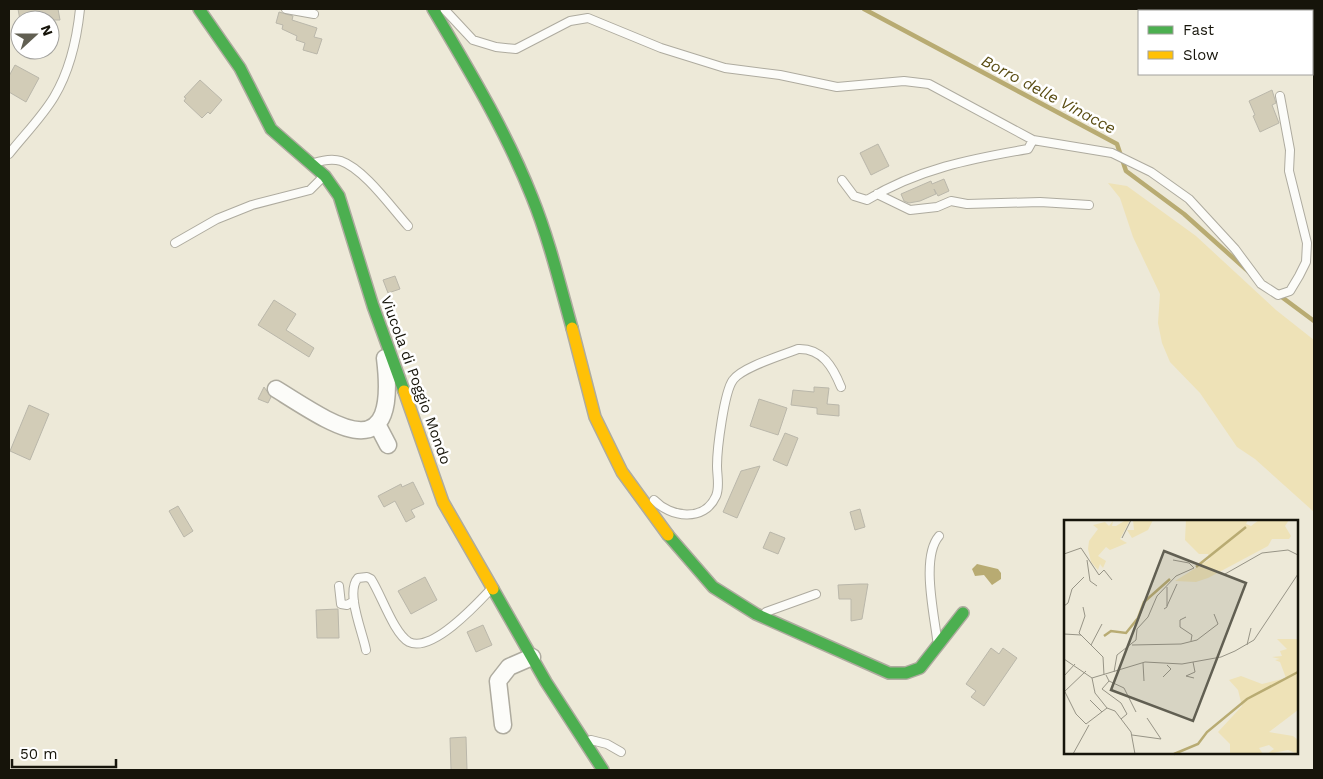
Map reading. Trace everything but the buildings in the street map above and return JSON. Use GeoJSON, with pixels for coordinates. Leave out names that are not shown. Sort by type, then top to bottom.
{"type":"FeatureCollection","features":[{"type":"Feature","properties":{"kind":"street","name":"Viucola di Poggio Mondo"},"geometry":{"type":"LineString","coordinates":[[199,9],[240,68],[271,129],[281,140],[325,176],[339,196],[377,317],[444,502],[532,657],[603,770]]}},
{"type":"Feature","properties":{"kind":"street"},"geometry":{"type":"LineString","coordinates":[[433,9],[497,120],[533,200],[569,319],[595,417],[622,472],[664,530],[713,587],[756,614],[889,673],[906,673],[920,668],[963,613]]}},
{"type":"Feature","properties":{"kind":"street"},"geometry":{"type":"LineString","coordinates":[[276,389],[308,409],[346,428],[364,432],[374,428],[384,412],[388,392],[384,353],[377,317]]}},
{"type":"Feature","properties":{"kind":"street"},"geometry":{"type":"LineString","coordinates":[[377,424],[388,446]]}},
{"type":"Feature","properties":{"kind":"street"},"geometry":{"type":"LineString","coordinates":[[503,725],[498,681],[509,668],[532,657]]}},
{"type":"Feature","properties":{"kind":"lane"},"geometry":{"type":"LineString","coordinates":[[9,154],[55,96],[66,69],[80,9]]}},
{"type":"Feature","properties":{"kind":"lane"},"geometry":{"type":"LineString","coordinates":[[286,9],[314,14]]}},
{"type":"Feature","properties":{"kind":"lane"},"geometry":{"type":"LineString","coordinates":[[443,9],[473,40],[496,47],[516,49],[570,21],[588,18],[661,48],[725,68],[780,75],[837,87],[904,81],[929,84],[1033,140],[1112,153],[1151,172],[1189,199],[1235,249],[1261,284],[1278,295],[1290,291],[1299,276],[1306,262],[1307,243],[1289,171],[1290,150],[1280,96]]}},
{"type":"Feature","properties":{"kind":"lane"},"geometry":{"type":"LineString","coordinates":[[842,180],[854,196],[867,200],[930,170],[986,155],[1028,149],[1033,140]]}},
{"type":"Feature","properties":{"kind":"lane"},"geometry":{"type":"LineString","coordinates":[[310,164],[326,160],[341,162],[360,172],[408,226]]}},
{"type":"Feature","properties":{"kind":"lane"},"geometry":{"type":"LineString","coordinates":[[175,243],[217,219],[252,205],[310,190],[325,176]]}},
{"type":"Feature","properties":{"kind":"lane"},"geometry":{"type":"LineString","coordinates":[[877,194],[910,210],[937,207],[951,201],[967,204],[1040,202],[1089,205]]}},
{"type":"Feature","properties":{"kind":"lane"},"geometry":{"type":"LineString","coordinates":[[595,417],[624,462],[655,501],[674,513],[691,515],[703,509],[716,496],[718,484],[717,465],[727,393],[739,374],[786,353],[806,348],[813,350],[824,358],[841,387]]}},
{"type":"Feature","properties":{"kind":"lane"},"geometry":{"type":"LineString","coordinates":[[937,644],[929,558],[933,543],[939,536]]}},
{"type":"Feature","properties":{"kind":"lane"},"geometry":{"type":"LineString","coordinates":[[366,650],[354,600],[355,581],[362,577],[371,579],[403,636],[409,642],[422,643],[432,640],[460,619],[492,587]]}},
{"type":"Feature","properties":{"kind":"lane"},"geometry":{"type":"LineString","coordinates":[[339,586],[341,604],[347,605],[354,600]]}},
{"type":"Feature","properties":{"kind":"lane"},"geometry":{"type":"LineString","coordinates":[[756,614],[768,612],[790,602],[816,594]]}},
{"type":"Feature","properties":{"kind":"lane"},"geometry":{"type":"LineString","coordinates":[[584,738],[607,744],[621,752]]}},
{"type":"Feature","properties":{"kind":"shaded area"},"geometry":{"type":"Polygon","coordinates":[[[1108,183],[1127,186],[1196,236],[1276,310],[1314,340],[1314,512],[1255,459],[1237,447],[1200,393],[1170,362],[1162,343],[1158,323],[1160,294],[1133,237],[1120,198],[1108,183]]]}},
{"type":"Feature","properties":{"kind":"shaded area"},"geometry":{"type":"Polygon","coordinates":[[[977,564],[998,569],[1001,573],[1001,579],[992,585],[984,575],[975,576],[972,569],[977,564]]]}},
{"type":"Feature","properties":{"kind":"waterway","name":"Borro delle Vinacce"},"geometry":{"type":"LineString","coordinates":[[864,9],[1117,144],[1126,171],[1184,214],[1249,272]]}},
{"type":"Feature","properties":{"kind":"waterway","name":"Borro delle Vinacce"},"geometry":{"type":"LineString","coordinates":[[1279,295],[1314,321]]}},
{"type":"Feature","properties":{"kind":"traffic: fast"},"geometry":{"type":"LineString","coordinates":[[199,9],[240,68],[271,129],[325,176],[339,196],[373,306],[404,391]]}},
{"type":"Feature","properties":{"kind":"traffic: fast"},"geometry":{"type":"LineString","coordinates":[[433,9],[486,101],[522,172],[544,229],[572,328]]}},
{"type":"Feature","properties":{"kind":"traffic: fast"},"geometry":{"type":"LineString","coordinates":[[668,535],[713,587],[756,614],[889,673],[906,673],[920,668],[963,613]]}},
{"type":"Feature","properties":{"kind":"traffic: fast"},"geometry":{"type":"LineString","coordinates":[[493,589],[546,682],[603,770]]}},
{"type":"Feature","properties":{"kind":"traffic: slow"},"geometry":{"type":"LineString","coordinates":[[572,328],[595,417],[622,472],[668,535]]}},
{"type":"Feature","properties":{"kind":"traffic: slow"},"geometry":{"type":"LineString","coordinates":[[404,391],[443,502],[493,589]]}}]}
